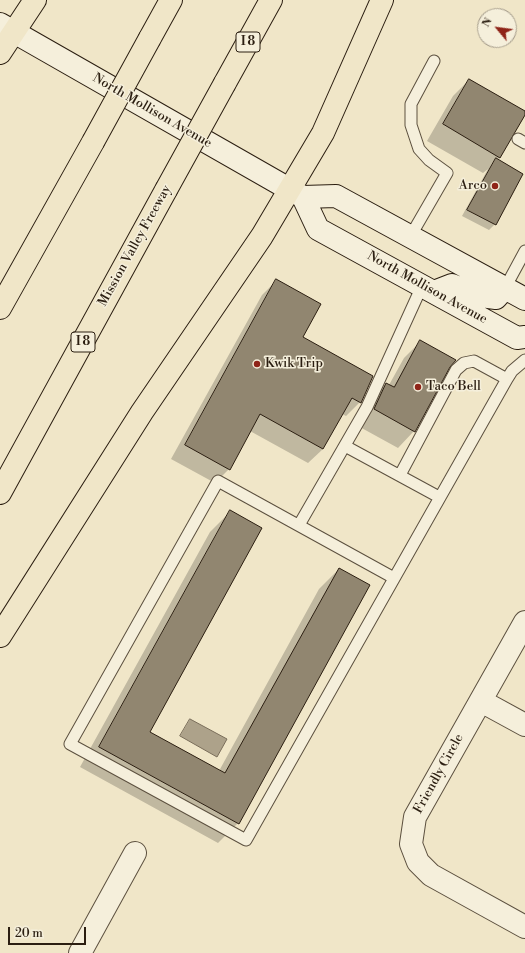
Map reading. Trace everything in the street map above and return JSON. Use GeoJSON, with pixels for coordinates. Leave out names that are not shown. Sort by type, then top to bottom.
{"type":"FeatureCollection","features":[{"type":"Feature","properties":{"kind":"highway"},"geometry":{"type":"LineString","coordinates":[[0,53],[7,28],[35,0]]}},
{"type":"Feature","properties":{"kind":"highway"},"geometry":{"type":"LineString","coordinates":[[0,308],[171,0]]}},
{"type":"Feature","properties":{"kind":"highway","name":"Mission Valley Freeway"},"geometry":{"type":"LineString","coordinates":[[0,493],[271,0]]}},
{"type":"Feature","properties":{"kind":"highway"},"geometry":{"type":"LineString","coordinates":[[0,636],[142,412],[262,236],[296,194],[382,0]]}},
{"type":"Feature","properties":{"kind":"main road","name":"North Mollison Avenue"},"geometry":{"type":"LineString","coordinates":[[7,28],[296,194],[318,229],[517,338],[525,337]]}},
{"type":"Feature","properties":{"kind":"main road"},"geometry":{"type":"LineString","coordinates":[[296,194],[336,196],[525,299]]}},
{"type":"Feature","properties":{"kind":"main road"},"geometry":{"type":"LineString","coordinates":[[428,289],[452,285],[481,296],[496,298],[505,288]]}},
{"type":"Feature","properties":{"kind":"main road","name":"Friendly Circle"},"geometry":{"type":"LineString","coordinates":[[525,622],[415,817],[411,844],[418,862],[431,875],[525,927]]}},
{"type":"Feature","properties":{"kind":"main road"},"geometry":{"type":"LineString","coordinates":[[481,701],[525,725]]}},
{"type":"Feature","properties":{"kind":"main road"},"geometry":{"type":"LineString","coordinates":[[80,953],[135,853]]}},
{"type":"Feature","properties":{"kind":"lane"},"geometry":{"type":"LineString","coordinates":[[410,237],[447,173],[429,160],[419,149],[411,125],[411,104],[434,61]]}},
{"type":"Feature","properties":{"kind":"lane"},"geometry":{"type":"LineString","coordinates":[[505,288],[525,251]]}},
{"type":"Feature","properties":{"kind":"lane"},"geometry":{"type":"LineString","coordinates":[[299,526],[367,407],[428,289]]}},
{"type":"Feature","properties":{"kind":"lane"},"geometry":{"type":"LineString","coordinates":[[394,578],[218,481],[70,744],[246,840],[507,379],[512,371],[525,360]]}},
{"type":"Feature","properties":{"kind":"lane"},"geometry":{"type":"LineString","coordinates":[[400,476],[456,370],[464,363],[474,361],[507,379]]}},
{"type":"Feature","properties":{"kind":"lane"},"geometry":{"type":"LineString","coordinates":[[345,446],[439,497]]}},
{"type":"Feature","properties":{"kind":"shaded area"},"geometry":{"type":"Polygon","coordinates":[[[190,719],[227,739],[217,757],[180,736],[190,719]]]}},
{"type":"Feature","properties":{"kind":"building"},"geometry":{"type":"Polygon","coordinates":[[[469,79],[525,111],[525,115],[500,158],[443,124],[469,79]]]}},
{"type":"Feature","properties":{"kind":"building"},"geometry":{"type":"Polygon","coordinates":[[[496,158],[523,174],[496,225],[467,210],[496,158]]]}},
{"type":"Feature","properties":{"kind":"building"},"geometry":{"type":"Polygon","coordinates":[[[276,279],[321,304],[303,337],[373,376],[361,403],[352,398],[323,449],[260,414],[230,470],[185,445],[276,279]]]}},
{"type":"Feature","properties":{"kind":"building","name":"Taco Bell"},"geometry":{"type":"Polygon","coordinates":[[[420,340],[456,360],[450,367],[415,432],[374,409],[386,383],[394,387],[420,340]]]}},
{"type":"Feature","properties":{"kind":"building"},"geometry":{"type":"Polygon","coordinates":[[[230,510],[262,528],[150,732],[225,773],[339,568],[370,585],[239,824],[99,747],[230,510]]]}},
{"type":"Feature","properties":{"kind":"place","name":"Arco"},"geometry":{"type":"Point","coordinates":[495,186]}},
{"type":"Feature","properties":{"kind":"place","name":"Kwik Trip"},"geometry":{"type":"Point","coordinates":[257,364]}},
{"type":"Feature","properties":{"kind":"place","name":"Taco Bell"},"geometry":{"type":"Point","coordinates":[418,387]}}]}
